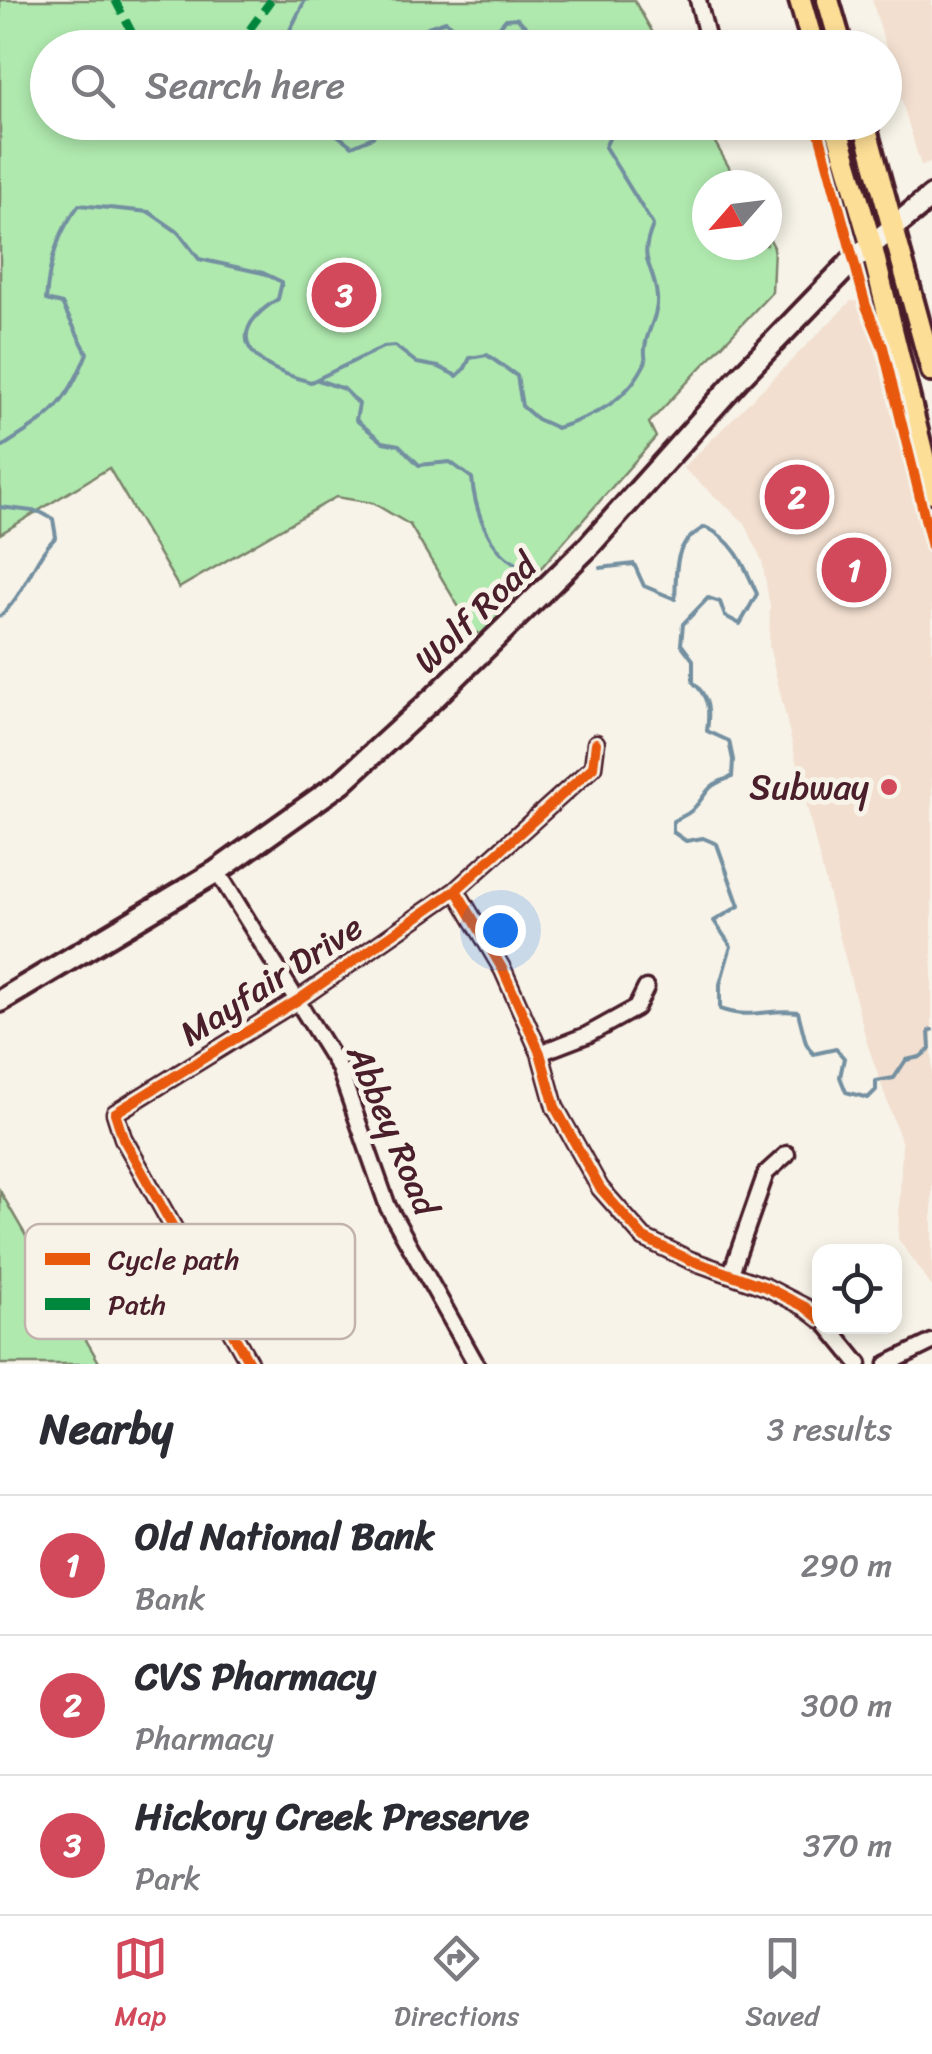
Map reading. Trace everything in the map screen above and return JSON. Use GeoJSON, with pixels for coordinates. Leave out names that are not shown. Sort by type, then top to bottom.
{"type":"FeatureCollection","features":[{"type":"Feature","properties":{"kind":"main road"},"geometry":{"type":"LineString","coordinates":[[800,0],[809,30]]}},
{"type":"Feature","properties":{"kind":"main road"},"geometry":{"type":"LineString","coordinates":[[828,0],[837,30]]}},
{"type":"Feature","properties":{"kind":"main road"},"geometry":{"type":"LineString","coordinates":[[841,140],[932,492]]}},
{"type":"Feature","properties":{"kind":"main road"},"geometry":{"type":"LineString","coordinates":[[869,140],[932,370]]}},
{"type":"Feature","properties":{"kind":"main road","name":"Wolf Road"},"geometry":{"type":"LineString","coordinates":[[0,1001],[218,872],[342,782],[588,548],[742,375],[871,244],[932,196]]}},
{"type":"Feature","properties":{"kind":"street"},"geometry":{"type":"LineString","coordinates":[[698,0],[706,30]]}},
{"type":"Feature","properties":{"kind":"street","name":"Mayfair Drive"},"geometry":{"type":"LineString","coordinates":[[171,1224],[123,1138],[114,1113],[298,1000],[456,890],[593,767],[596,742]]}},
{"type":"Feature","properties":{"kind":"street","name":"Abbey Road"},"geometry":{"type":"LineString","coordinates":[[218,872],[339,1068],[388,1206],[476,1364]]}},
{"type":"Feature","properties":{"kind":"street"},"geometry":{"type":"LineString","coordinates":[[456,890],[504,970],[540,1053],[554,1107],[600,1188],[644,1238],[812,1312]]}},
{"type":"Feature","properties":{"kind":"street"},"geometry":{"type":"LineString","coordinates":[[540,1053],[587,1035],[636,1008],[646,988]]}},
{"type":"Feature","properties":{"kind":"street"},"geometry":{"type":"LineString","coordinates":[[731,1274],[766,1173],[788,1154]]}},
{"type":"Feature","properties":{"kind":"street"},"geometry":{"type":"LineString","coordinates":[[835,1334],[859,1364]]}},
{"type":"Feature","properties":{"kind":"street","name":"Mayfair Drive"},"geometry":{"type":"LineString","coordinates":[[236,1339],[250,1364]]}},
{"type":"Feature","properties":{"kind":"street"},"geometry":{"type":"LineString","coordinates":[[887,1364],[932,1342]]}},
{"type":"Feature","properties":{"kind":"shaded area"},"geometry":{"type":"Polygon","coordinates":[[[872,0],[932,0],[932,161],[921,166],[902,102],[902,30],[881,30],[872,0]]]}},
{"type":"Feature","properties":{"kind":"shaded area"},"geometry":{"type":"Polygon","coordinates":[[[851,301],[869,306],[888,347],[932,524],[932,1287],[898,1239],[902,1144],[867,1043],[818,853],[769,646],[770,606],[762,561],[745,523],[683,468],[851,301]]]}},
{"type":"Feature","properties":{"kind":"green space"},"geometry":{"type":"Polygon","coordinates":[[[0,0],[634,0],[651,30],[30,30],[30,140],[714,140],[731,170],[692,170],[692,260],[773,260],[772,292],[649,423],[656,437],[482,635],[473,631],[410,525],[373,503],[336,497],[179,588],[109,468],[0,534],[0,0]]]}},
{"type":"Feature","properties":{"kind":"green space"},"geometry":{"type":"Polygon","coordinates":[[[0,1191],[25,1234],[25,1339],[86,1339],[100,1364],[0,1364],[0,1191]]]}},
{"type":"Feature","properties":{"kind":"waterway"},"geometry":{"type":"LineString","coordinates":[[290,30],[305,0]]}},
{"type":"Feature","properties":{"kind":"waterway"},"geometry":{"type":"LineString","coordinates":[[497,30],[506,19],[517,18],[529,30]]}},
{"type":"Feature","properties":{"kind":"waterway"},"geometry":{"type":"LineString","coordinates":[[428,30],[446,21],[458,30]]}},
{"type":"Feature","properties":{"kind":"waterway"},"geometry":{"type":"LineString","coordinates":[[344,140],[352,146],[366,140]]}},
{"type":"Feature","properties":{"kind":"waterway"},"geometry":{"type":"LineString","coordinates":[[0,448],[54,410],[71,387],[87,353],[62,304],[46,300],[55,250],[79,205],[149,212],[178,232],[199,259],[263,273],[282,282],[278,299],[259,314],[249,327],[247,339],[251,351],[261,361],[292,376],[311,382],[383,347],[395,346],[417,363],[457,376],[470,358],[487,355],[517,376],[522,406],[537,419],[557,428],[598,412],[639,375],[646,361],[645,345],[657,305],[646,256],[653,225],[605,147],[608,140]]}},
{"type":"Feature","properties":{"kind":"waterway"},"geometry":{"type":"LineString","coordinates":[[318,380],[344,389],[359,404],[356,420],[383,442],[399,445],[419,465],[450,462],[472,478],[477,507],[497,548],[507,558],[534,568]]}},
{"type":"Feature","properties":{"kind":"waterway"},"geometry":{"type":"LineString","coordinates":[[0,507],[40,512],[53,519],[56,537],[0,616]]}},
{"type":"Feature","properties":{"kind":"waterway"},"geometry":{"type":"LineString","coordinates":[[600,568],[634,564],[644,586],[675,599],[678,557],[687,541],[705,527],[731,546],[757,594],[740,624],[725,616],[720,602],[708,598],[683,624],[681,644],[693,660],[693,682],[707,704],[707,731],[729,741],[733,760],[732,777],[712,786],[692,810],[673,821],[673,832],[686,841],[703,838],[717,844],[739,906],[714,921],[731,946],[720,984],[720,1009],[741,1014],[798,1012],[813,1054],[836,1049],[844,1058],[840,1077],[846,1092],[868,1098],[876,1090],[876,1081],[894,1078],[906,1060],[920,1057],[930,1049],[932,1030]]}},
{"type":"Feature","properties":{"kind":"marked path"},"geometry":{"type":"LineString","coordinates":[[115,0],[131,30]]}},
{"type":"Feature","properties":{"kind":"marked path"},"geometry":{"type":"LineString","coordinates":[[249,30],[271,0]]}},
{"type":"Feature","properties":{"kind":"cycle path"},"geometry":{"type":"LineString","coordinates":[[821,140],[866,306],[883,347],[932,547]]}},
{"type":"Feature","properties":{"kind":"cycle path"},"geometry":{"type":"LineString","coordinates":[[171,1224],[123,1138],[115,1113],[298,1000],[456,890],[593,767],[596,743]]}},
{"type":"Feature","properties":{"kind":"cycle path"},"geometry":{"type":"LineString","coordinates":[[456,890],[503,970],[540,1053],[555,1107],[600,1188],[644,1238],[690,1260],[766,1287],[812,1313]]}},
{"type":"Feature","properties":{"kind":"cycle path"},"geometry":{"type":"LineString","coordinates":[[236,1339],[250,1364]]}},
{"type":"Feature","properties":{"kind":"place","name":"Hickory Creek Preserve"},"geometry":{"type":"Point","coordinates":[344,295]}},
{"type":"Feature","properties":{"kind":"place","name":"CVS Pharmacy"},"geometry":{"type":"Point","coordinates":[797,497]}},
{"type":"Feature","properties":{"kind":"place","name":"Old National Bank"},"geometry":{"type":"Point","coordinates":[854,570]}},
{"type":"Feature","properties":{"kind":"place","name":"Subway"},"geometry":{"type":"Point","coordinates":[889,787]}}]}
